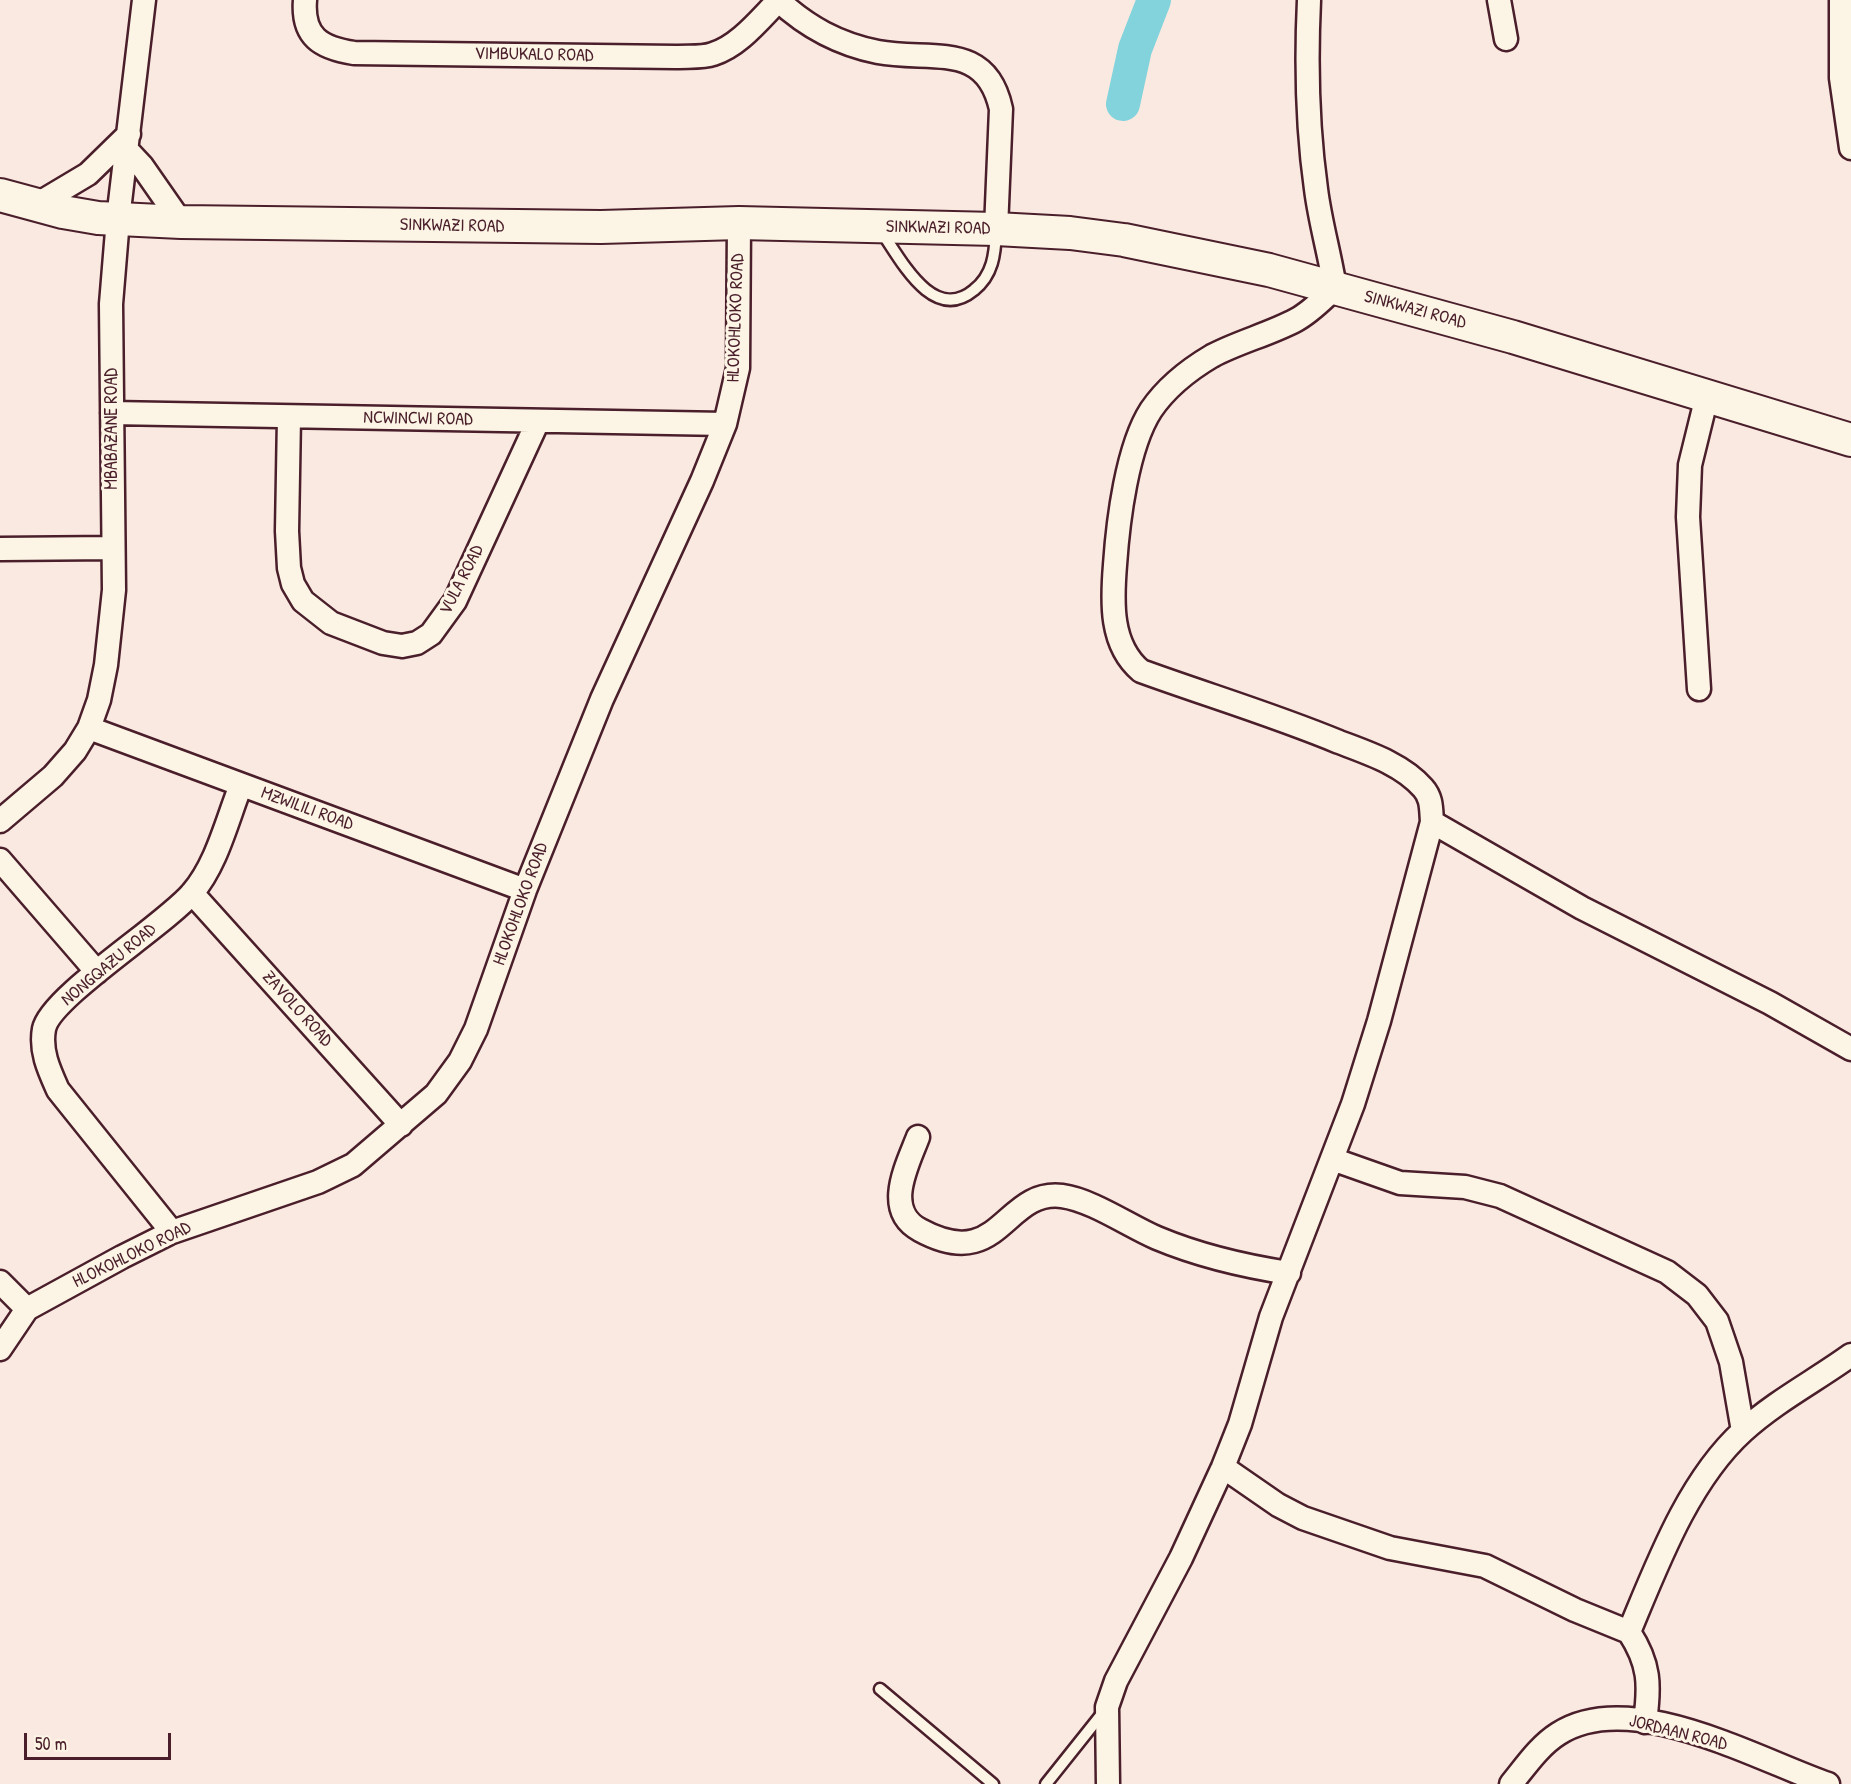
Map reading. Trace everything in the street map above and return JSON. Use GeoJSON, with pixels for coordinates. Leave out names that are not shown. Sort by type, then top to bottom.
{"type":"FeatureCollection","features":[{"type":"Feature","properties":{"kind":"street","name":"MBABAZANE ROAD"},"geometry":{"type":"LineString","coordinates":[[0,821],[53,776],[75,751],[90,728],[99,700],[106,665],[114,590],[111,304],[118,219],[144,0]]}},
{"type":"Feature","properties":{"kind":"street","name":"VIMBUKALO ROAD"},"geometry":{"type":"LineString","coordinates":[[305,0],[307,23],[313,35],[331,49],[354,53],[676,57],[713,54],[726,48],[746,33],[778,0],[805,24],[853,46],[880,52],[967,60],[991,80],[1001,109],[996,229]]}},
{"type":"Feature","properties":{"kind":"street"},"geometry":{"type":"LineString","coordinates":[[1108,1784],[1107,1707],[1116,1681],[1180,1558],[1223,1467],[1240,1424],[1271,1317],[1332,1159],[1379,1021],[1432,822],[1431,800],[1425,790],[1400,770],[1313,731],[1141,671],[1123,652],[1117,630],[1112,594],[1118,522],[1134,452],[1151,410],[1181,377],[1214,355],[1298,319],[1335,288],[1316,192],[1309,131],[1306,58],[1308,0]]}},
{"type":"Feature","properties":{"kind":"street"},"geometry":{"type":"LineString","coordinates":[[1499,0],[1506,39]]}},
{"type":"Feature","properties":{"kind":"street"},"geometry":{"type":"LineString","coordinates":[[1841,0],[1841,78],[1851,148]]}},
{"type":"Feature","properties":{"kind":"street"},"geometry":{"type":"LineString","coordinates":[[36,205],[88,174],[128,142],[181,222]]}},
{"type":"Feature","properties":{"kind":"street","name":"SINKWAZI ROAD"},"geometry":{"type":"LineString","coordinates":[[0,195],[98,218],[181,222],[601,228],[739,223],[996,229],[1070,233],[1124,240],[1269,270],[1335,288],[1513,337],[1851,440]]}},
{"type":"Feature","properties":{"kind":"street","name":"HLOKOHLOKO ROAD"},"geometry":{"type":"LineString","coordinates":[[0,1349],[27,1309],[172,1232],[339,1173],[372,1151],[436,1094],[460,1061],[476,1029],[525,890],[602,699],[702,481],[725,424],[738,369],[739,223]]}},
{"type":"Feature","properties":{"kind":"street"},"geometry":{"type":"LineString","coordinates":[[1699,689],[1688,517],[1690,465],[1707,396]]}},
{"type":"Feature","properties":{"kind":"street","name":"NCWINCWI ROAD"},"geometry":{"type":"LineString","coordinates":[[112,413],[725,424]]}},
{"type":"Feature","properties":{"kind":"street","name":"VULA ROAD"},"geometry":{"type":"LineString","coordinates":[[289,417],[286,531],[289,568],[293,584],[303,601],[331,623],[383,644],[402,646],[417,643],[431,634],[455,601],[538,421]]}},
{"type":"Feature","properties":{"kind":"street"},"geometry":{"type":"LineString","coordinates":[[0,549],[113,548]]}},
{"type":"Feature","properties":{"kind":"street","name":"MZWILILI ROAD"},"geometry":{"type":"LineString","coordinates":[[90,728],[525,890]]}},
{"type":"Feature","properties":{"kind":"street","name":"NONGQAZU ROAD"},"geometry":{"type":"LineString","coordinates":[[172,1232],[58,1090],[47,1065],[43,1047],[46,1022],[73,990],[150,933],[192,893],[210,865],[241,785]]}},
{"type":"Feature","properties":{"kind":"street"},"geometry":{"type":"LineString","coordinates":[[1432,822],[1582,908],[1770,1003],[1851,1049]]}},
{"type":"Feature","properties":{"kind":"street"},"geometry":{"type":"LineString","coordinates":[[0,860],[97,972]]}},
{"type":"Feature","properties":{"kind":"street","name":"ZAVOLO ROAD"},"geometry":{"type":"LineString","coordinates":[[192,893],[401,1125]]}},
{"type":"Feature","properties":{"kind":"street"},"geometry":{"type":"LineString","coordinates":[[918,1137],[902,1180],[899,1202],[906,1217],[915,1228],[937,1239],[959,1244],[972,1243],[990,1234],[1027,1204],[1045,1197],[1062,1196],[1087,1204],[1160,1239],[1214,1259],[1289,1273]]}},
{"type":"Feature","properties":{"kind":"street"},"geometry":{"type":"LineString","coordinates":[[1332,1159],[1400,1183],[1465,1187],[1500,1196],[1667,1272],[1697,1295],[1717,1321],[1731,1362],[1743,1431]]}},
{"type":"Feature","properties":{"kind":"street"},"geometry":{"type":"LineString","coordinates":[[0,1282],[27,1309]]}},
{"type":"Feature","properties":{"kind":"street"},"geometry":{"type":"LineString","coordinates":[[1629,1632],[1687,1504],[1713,1462],[1743,1431],[1780,1402],[1851,1356]]}},
{"type":"Feature","properties":{"kind":"street"},"geometry":{"type":"LineString","coordinates":[[1223,1467],[1278,1505],[1303,1518],[1390,1548],[1485,1566],[1575,1610],[1629,1632],[1644,1659],[1649,1682],[1645,1722]]}},
{"type":"Feature","properties":{"kind":"street","name":"JORDAAN ROAD"},"geometry":{"type":"LineString","coordinates":[[1510,1784],[1557,1735],[1574,1726],[1611,1718],[1645,1722],[1727,1744],[1824,1783]]}},
{"type":"Feature","properties":{"kind":"lane"},"geometry":{"type":"LineString","coordinates":[[879,228],[909,272],[926,291],[942,301],[954,301],[969,295],[982,284],[992,266],[996,229]]}},
{"type":"Feature","properties":{"kind":"lane"},"geometry":{"type":"LineString","coordinates":[[880,1689],[993,1784]]}},
{"type":"Feature","properties":{"kind":"lane"},"geometry":{"type":"LineString","coordinates":[[1046,1784],[1107,1707]]}},
{"type":"Feature","properties":{"kind":"waterway"},"geometry":{"type":"LineString","coordinates":[[1123,104],[1135,49],[1154,0]]}}]}
